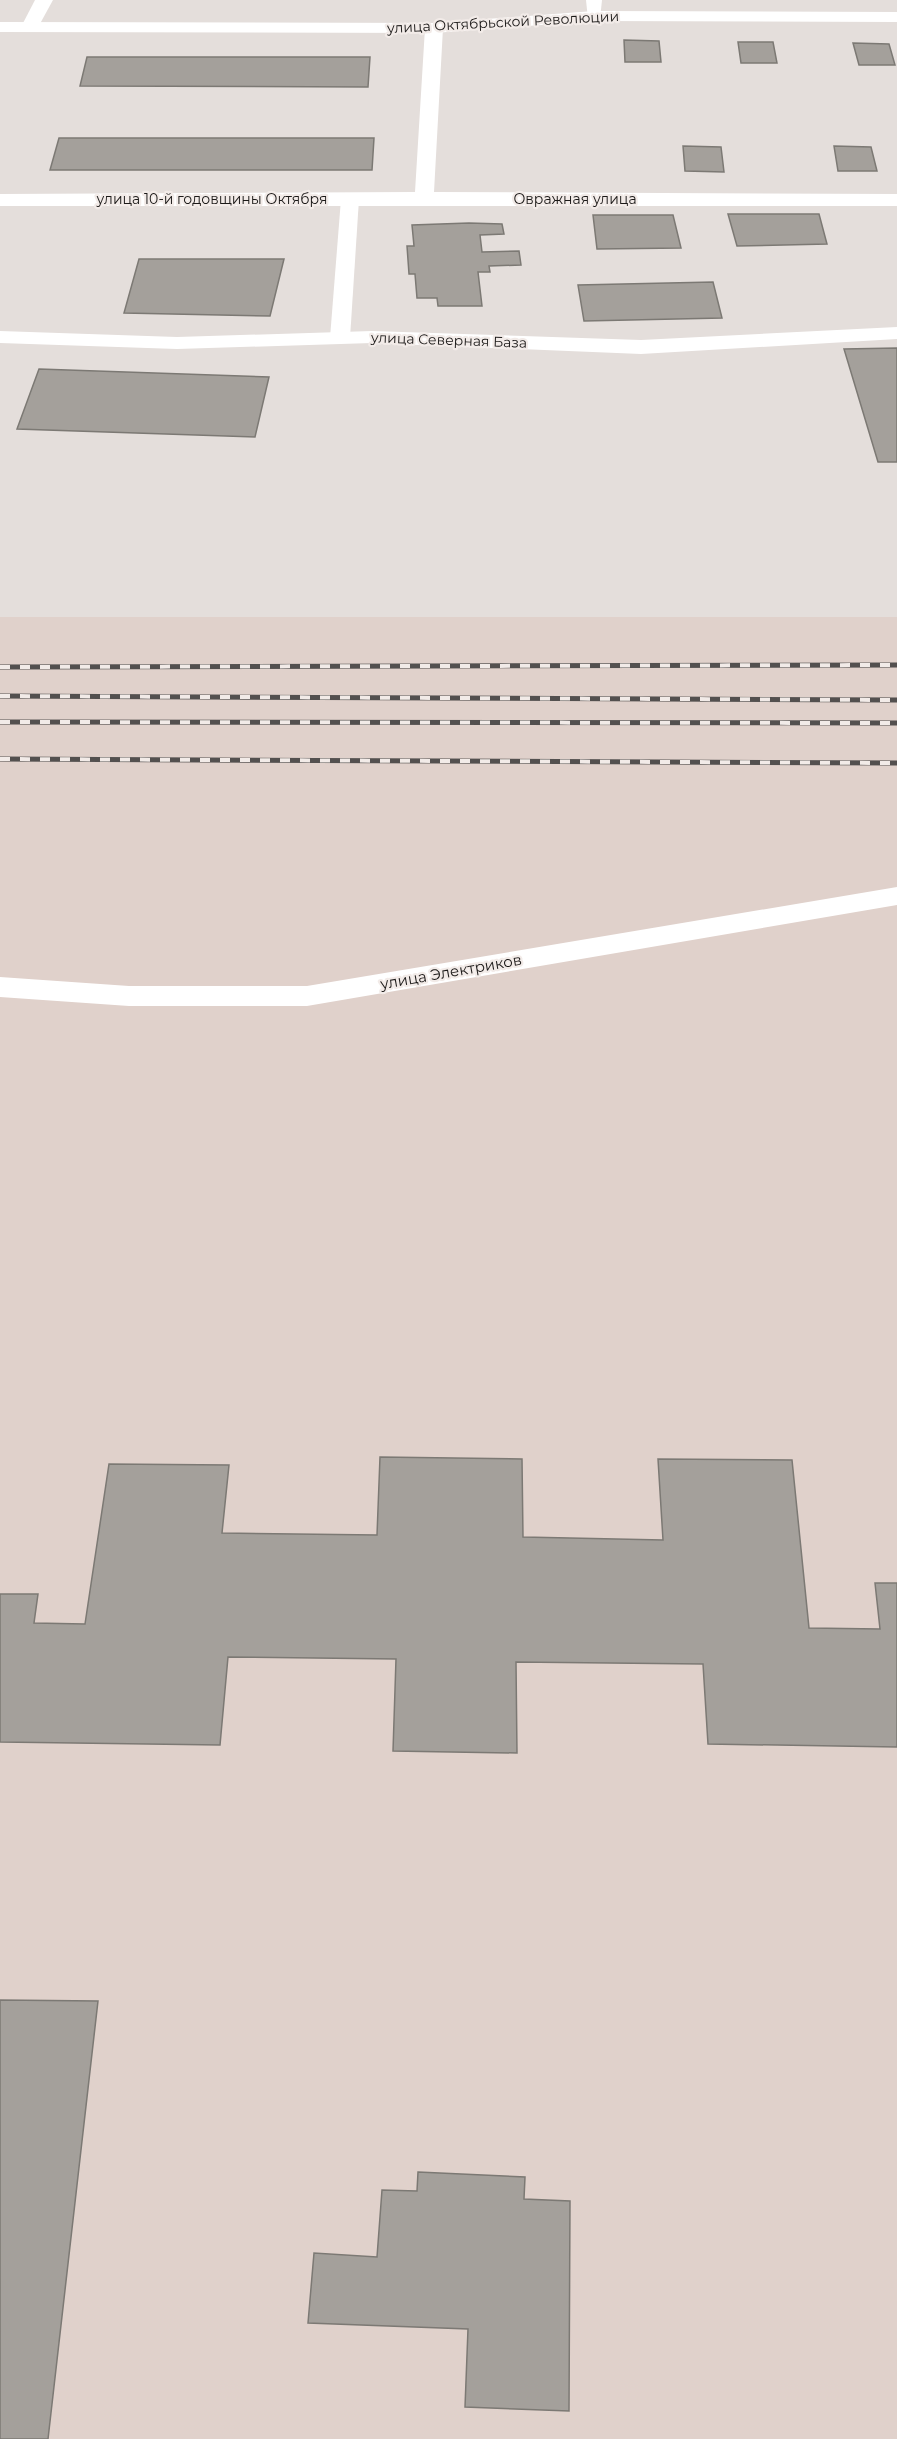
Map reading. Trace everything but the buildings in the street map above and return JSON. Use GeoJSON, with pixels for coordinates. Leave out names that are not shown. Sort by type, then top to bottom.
{"type":"FeatureCollection","features":[{"type":"Feature","properties":{"kind":"street"},"geometry":{"type":"LineString","coordinates":[[30,27],[44,0]]}},
{"type":"Feature","properties":{"kind":"street","name":"улица Октябрьской Революции"},"geometry":{"type":"LineString","coordinates":[[0,27],[434,28],[594,8],[897,17]]}},
{"type":"Feature","properties":{"kind":"street"},"geometry":{"type":"LineString","coordinates":[[424,198],[434,28]]}},
{"type":"Feature","properties":{"kind":"street","name":"улица 10-й годовщины Октября"},"geometry":{"type":"LineString","coordinates":[[0,200],[424,198]]}},
{"type":"Feature","properties":{"kind":"street","name":"Овражная улица"},"geometry":{"type":"LineString","coordinates":[[424,198],[897,200]]}},
{"type":"Feature","properties":{"kind":"street","name":"улица Северная База"},"geometry":{"type":"LineString","coordinates":[[0,336],[177,343],[340,338],[641,347],[897,333]]}},
{"type":"Feature","properties":{"kind":"street","name":"улица Электриков"},"geometry":{"type":"LineString","coordinates":[[0,987],[129,996],[307,996],[897,896]]}},
{"type":"Feature","properties":{"kind":"lane"},"geometry":{"type":"LineString","coordinates":[[340,338],[350,199]]}},
{"type":"Feature","properties":{"kind":"shaded area"},"geometry":{"type":"Polygon","coordinates":[[[0,617],[897,617],[897,2439],[0,2439],[0,617]]]}},
{"type":"Feature","properties":{"kind":"railway"},"geometry":{"type":"LineString","coordinates":[[0,667],[897,665]]}},
{"type":"Feature","properties":{"kind":"railway"},"geometry":{"type":"LineString","coordinates":[[0,696],[897,700]]}},
{"type":"Feature","properties":{"kind":"railway"},"geometry":{"type":"LineString","coordinates":[[0,722],[897,723]]}},
{"type":"Feature","properties":{"kind":"railway"},"geometry":{"type":"LineString","coordinates":[[0,759],[897,763]]}}]}
